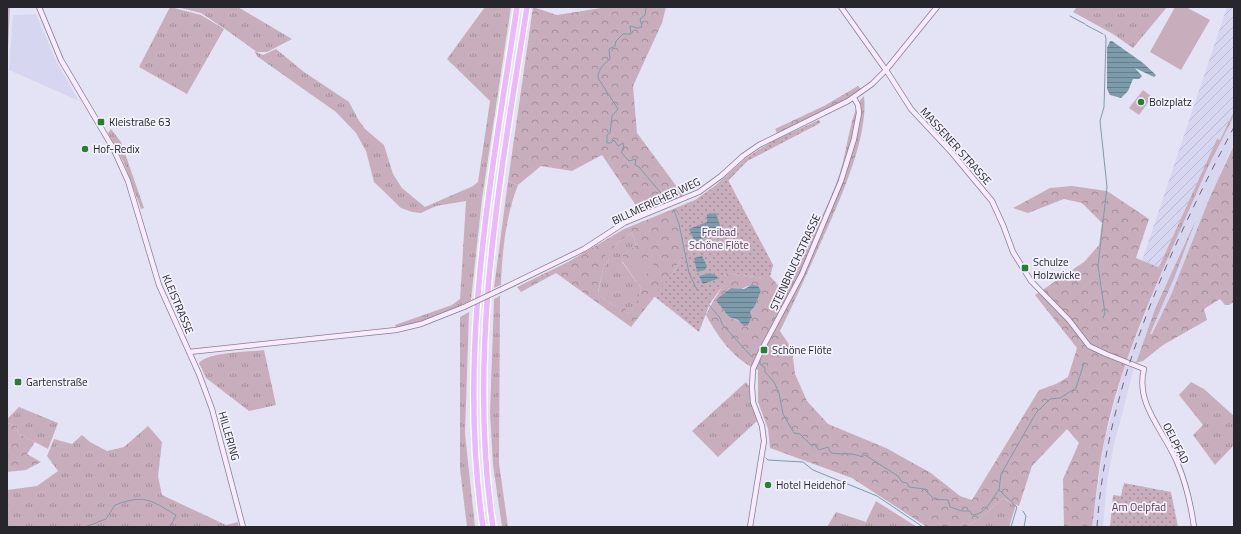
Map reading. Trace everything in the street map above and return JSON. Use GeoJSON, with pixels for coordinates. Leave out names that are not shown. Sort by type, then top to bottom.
{"type":"FeatureCollection","features":[{"type":"Feature","properties":{"kind":"highway"},"geometry":{"type":"LineString","coordinates":[[483,527],[475,434],[473,378],[474,334],[487,203],[517,7]]}},
{"type":"Feature","properties":{"kind":"highway"},"geometry":{"type":"LineString","coordinates":[[493,527],[484,426],[483,376],[488,285],[498,200],[526,7]]}},
{"type":"Feature","properties":{"kind":"main road","name":"KLEISTRASSE"},"geometry":{"type":"LineString","coordinates":[[39,7],[61,60],[113,148],[125,175],[135,201],[159,285],[189,352]]}},
{"type":"Feature","properties":{"kind":"main road","name":"MASSENER STRASSE"},"geometry":{"type":"LineString","coordinates":[[841,7],[886,70],[911,109],[952,153],[992,201],[1013,252],[1031,281],[1069,320],[1089,346],[1144,370]]}},
{"type":"Feature","properties":{"kind":"main road","name":"BILLMERICHER WEG"},"geometry":{"type":"LineString","coordinates":[[189,352],[396,330],[422,324],[464,307],[570,256],[624,224],[699,192],[716,180],[743,156],[759,145],[854,98],[886,70],[937,7]]}},
{"type":"Feature","properties":{"kind":"main road","name":"STEINBRUCHSTRASSE"},"geometry":{"type":"LineString","coordinates":[[750,527],[764,436],[753,402],[753,370],[802,274],[842,181],[854,139],[859,113],[858,105],[854,98]]}},
{"type":"Feature","properties":{"kind":"main road","name":"HILLERING"},"geometry":{"type":"LineString","coordinates":[[189,352],[206,390],[218,428],[243,527]]}},
{"type":"Feature","properties":{"kind":"main road","name":"OELPFAD"},"geometry":{"type":"LineString","coordinates":[[1144,370],[1142,382],[1144,400],[1180,470],[1189,500],[1194,527]]}},
{"type":"Feature","properties":{"kind":"shaded area"},"geometry":{"type":"Polygon","coordinates":[[[1227,7],[1234,7],[1234,111],[1220,140],[1217,139],[1159,267],[1142,261],[1227,7]]]}},
{"type":"Feature","properties":{"kind":"shaded area"},"geometry":{"type":"Polygon","coordinates":[[[36,14],[57,63],[79,101],[9,70],[13,15],[36,14]]]}},
{"type":"Feature","properties":{"kind":"shaded area"},"geometry":{"type":"Polygon","coordinates":[[[1110,41],[1143,63],[1156,75],[1154,77],[1135,68],[1142,76],[1139,79],[1133,79],[1128,91],[1121,98],[1110,95],[1107,89],[1107,48],[1110,41]]]}},
{"type":"Feature","properties":{"kind":"shaded area"},"geometry":{"type":"Polygon","coordinates":[[[1234,116],[1234,145],[1229,153],[1171,295],[1152,334],[1150,334],[1175,276],[1197,218],[1155,309],[1136,363],[1127,360],[1163,269],[1208,167],[1234,116]]]}},
{"type":"Feature","properties":{"kind":"shaded area"},"geometry":{"type":"Polygon","coordinates":[[[716,213],[722,231],[695,242],[689,229],[707,222],[707,214],[716,213]]]}},
{"type":"Feature","properties":{"kind":"shaded area"},"geometry":{"type":"Polygon","coordinates":[[[702,256],[707,266],[705,270],[697,272],[694,258],[702,256]]]}},
{"type":"Feature","properties":{"kind":"shaded area"},"geometry":{"type":"Polygon","coordinates":[[[710,273],[717,276],[717,279],[703,284],[699,276],[710,273]]]}},
{"type":"Feature","properties":{"kind":"shaded area"},"geometry":{"type":"Polygon","coordinates":[[[752,285],[758,286],[761,291],[755,306],[750,312],[752,317],[748,325],[744,326],[738,320],[729,317],[717,302],[717,299],[731,288],[744,289],[752,285]]]}},
{"type":"Feature","properties":{"kind":"shaded area"},"geometry":{"type":"Polygon","coordinates":[[[1125,365],[1134,368],[1114,445],[1107,482],[1103,527],[1092,527],[1104,443],[1125,365]]]}},
{"type":"Feature","properties":{"kind":"green space"},"geometry":{"type":"Polygon","coordinates":[[[7,7],[10,7],[7,68],[7,7]]]}},
{"type":"Feature","properties":{"kind":"green space"},"geometry":{"type":"Polygon","coordinates":[[[170,7],[201,15],[224,29],[187,94],[139,67],[170,7]]]}},
{"type":"Feature","properties":{"kind":"green space"},"geometry":{"type":"Polygon","coordinates":[[[177,7],[238,7],[292,39],[267,52],[257,52],[201,13],[177,7]]]}},
{"type":"Feature","properties":{"kind":"green space"},"geometry":{"type":"Polygon","coordinates":[[[485,7],[511,7],[482,199],[471,300],[435,317],[396,329],[395,325],[452,305],[460,299],[466,201],[436,206],[421,213],[412,212],[401,208],[374,182],[366,151],[356,133],[336,112],[258,57],[254,51],[263,55],[276,49],[304,72],[349,102],[365,129],[384,145],[393,174],[402,188],[425,207],[473,186],[478,182],[490,101],[447,59],[485,7]]]}},
{"type":"Feature","properties":{"kind":"green space"},"geometry":{"type":"Polygon","coordinates":[[[533,7],[557,15],[607,7],[666,7],[662,23],[633,86],[637,133],[686,199],[651,212],[639,210],[602,155],[572,171],[541,166],[518,185],[508,181],[533,7]]]}},
{"type":"Feature","properties":{"kind":"green space"},"geometry":{"type":"Polygon","coordinates":[[[1077,7],[1167,7],[1133,48],[1113,34],[1073,12],[1077,7]]]}},
{"type":"Feature","properties":{"kind":"green space"},"geometry":{"type":"Polygon","coordinates":[[[1175,7],[1186,7],[1210,20],[1181,70],[1150,52],[1175,7]]]}},
{"type":"Feature","properties":{"kind":"green space"},"geometry":{"type":"Polygon","coordinates":[[[858,86],[861,89],[841,102],[777,133],[775,129],[824,106],[858,86]]]}},
{"type":"Feature","properties":{"kind":"green space","name":"Bolzplatz"},"geometry":{"type":"Polygon","coordinates":[[[1143,90],[1152,97],[1139,115],[1129,108],[1143,90]]]}},
{"type":"Feature","properties":{"kind":"green space"},"geometry":{"type":"Polygon","coordinates":[[[864,96],[862,130],[851,169],[829,225],[780,331],[792,349],[795,374],[807,401],[828,424],[886,448],[931,473],[960,496],[972,500],[1039,390],[1056,384],[1068,377],[1077,348],[1035,295],[1084,262],[1099,245],[1102,223],[1082,203],[1064,199],[1028,213],[1013,208],[1050,188],[1072,186],[1107,191],[1149,219],[1136,258],[1163,269],[1145,311],[1115,398],[1102,453],[1092,527],[1064,527],[1063,479],[1079,443],[1067,429],[1032,466],[1019,506],[1003,498],[982,517],[965,527],[927,527],[852,478],[770,448],[768,429],[758,402],[758,370],[749,366],[734,354],[721,339],[706,315],[721,289],[726,273],[763,278],[678,212],[686,250],[673,273],[631,327],[556,273],[521,292],[517,287],[568,262],[624,229],[695,200],[715,186],[745,159],[771,142],[819,120],[820,123],[747,161],[728,181],[773,265],[770,276],[782,290],[832,196],[843,162],[851,126],[860,101],[864,96]],[[632,233],[621,240],[605,255],[609,259],[603,269],[598,292],[606,301],[613,305],[625,308],[628,313],[634,306],[641,288],[622,261],[623,255],[636,245],[632,233]],[[748,286],[741,289],[730,288],[717,302],[729,317],[748,325],[752,317],[750,312],[755,306],[761,291],[748,286]]]}},
{"type":"Feature","properties":{"kind":"green space"},"geometry":{"type":"Polygon","coordinates":[[[1234,111],[1234,116],[1208,167],[1163,269],[1159,267],[1217,139],[1220,140],[1234,111]]]}},
{"type":"Feature","properties":{"kind":"green space","name":"Freibad Schöne Flöte"},"geometry":{"type":"Polygon","coordinates":[[[819,120],[820,123],[747,161],[728,180],[773,265],[770,276],[763,278],[726,273],[725,283],[710,303],[699,332],[654,296],[673,273],[686,250],[677,209],[696,200],[715,186],[745,159],[771,142],[819,120]]]}},
{"type":"Feature","properties":{"kind":"green space"},"geometry":{"type":"Polygon","coordinates":[[[111,129],[121,142],[144,208],[141,209],[124,163],[108,133],[111,129]]]}},
{"type":"Feature","properties":{"kind":"green space"},"geometry":{"type":"Polygon","coordinates":[[[1234,145],[1234,302],[1229,305],[1225,305],[1220,299],[1204,309],[1207,320],[1163,345],[1143,361],[1136,363],[1155,309],[1197,217],[1175,276],[1150,334],[1152,334],[1171,295],[1210,197],[1234,145]]]}},
{"type":"Feature","properties":{"kind":"green space"},"geometry":{"type":"Polygon","coordinates":[[[508,181],[518,185],[510,209],[505,234],[501,285],[494,288],[508,181]]]}},
{"type":"Feature","properties":{"kind":"green space"},"geometry":{"type":"Polygon","coordinates":[[[632,233],[636,245],[623,255],[622,262],[641,288],[635,306],[631,312],[628,313],[606,301],[598,293],[603,269],[609,259],[604,255],[621,240],[632,233]]]}},
{"type":"Feature","properties":{"kind":"green space"},"geometry":{"type":"Polygon","coordinates":[[[639,255],[643,261],[648,257],[656,268],[639,278],[629,262],[639,255]]]}},
{"type":"Feature","properties":{"kind":"green space"},"geometry":{"type":"Polygon","coordinates":[[[500,296],[499,463],[508,527],[502,527],[493,465],[490,413],[494,299],[500,296]]]}},
{"type":"Feature","properties":{"kind":"green space"},"geometry":{"type":"Polygon","coordinates":[[[469,312],[465,434],[475,527],[467,527],[460,469],[460,317],[469,312]]]}},
{"type":"Feature","properties":{"kind":"green space"},"geometry":{"type":"Polygon","coordinates":[[[264,350],[276,405],[249,411],[206,378],[199,363],[204,359],[220,355],[264,350]]]}},
{"type":"Feature","properties":{"kind":"green space"},"geometry":{"type":"Polygon","coordinates":[[[746,382],[749,386],[752,405],[757,421],[718,457],[692,431],[746,382]]]}},
{"type":"Feature","properties":{"kind":"green space"},"geometry":{"type":"Polygon","coordinates":[[[1191,382],[1204,389],[1234,416],[1234,445],[1215,465],[1193,435],[1203,425],[1179,395],[1191,382]]]}},
{"type":"Feature","properties":{"kind":"green space"},"geometry":{"type":"Polygon","coordinates":[[[19,407],[58,423],[48,449],[18,433],[17,426],[7,423],[7,419],[19,407]]]}},
{"type":"Feature","properties":{"kind":"green space"},"geometry":{"type":"Polygon","coordinates":[[[7,423],[17,426],[18,433],[35,442],[27,454],[41,462],[26,470],[7,472],[7,423]]]}},
{"type":"Feature","properties":{"kind":"green space"},"geometry":{"type":"Polygon","coordinates":[[[148,426],[162,442],[158,476],[162,495],[226,525],[238,522],[239,527],[7,527],[7,490],[37,486],[58,471],[47,456],[54,439],[72,444],[82,435],[90,442],[107,451],[124,447],[148,426]]]}},
{"type":"Feature","properties":{"kind":"green space","name":"Am Oelpfad"},"geometry":{"type":"Polygon","coordinates":[[[1124,483],[1171,492],[1178,527],[1110,527],[1113,495],[1121,496],[1124,483]]]}},
{"type":"Feature","properties":{"kind":"green space"},"geometry":{"type":"Polygon","coordinates":[[[1003,498],[1016,505],[1009,527],[965,527],[982,517],[1003,498]]]}},
{"type":"Feature","properties":{"kind":"green space"},"geometry":{"type":"Polygon","coordinates":[[[876,501],[917,527],[827,527],[836,512],[866,522],[876,501]]]}},
{"type":"Feature","properties":{"kind":"waterway"},"geometry":{"type":"LineString","coordinates":[[646,7],[645,15],[640,19],[642,27],[638,28],[630,26],[631,34],[623,34],[616,41],[615,46],[609,49],[610,59],[600,69],[598,78],[618,109],[612,116],[610,133],[607,135],[607,143],[611,143],[614,140],[618,146],[623,143],[624,149],[621,152],[629,161],[636,159],[635,165],[639,167],[666,199],[670,201]]}},
{"type":"Feature","properties":{"kind":"waterway"},"geometry":{"type":"LineString","coordinates":[[1070,16],[1085,24]]}},
{"type":"Feature","properties":{"kind":"waterway"},"geometry":{"type":"LineString","coordinates":[[1086,25],[1103,34]]}},
{"type":"Feature","properties":{"kind":"waterway"},"geometry":{"type":"LineString","coordinates":[[1103,318],[1105,313],[1098,266],[1107,187],[1100,121],[1104,107],[1105,35]]}},
{"type":"Feature","properties":{"kind":"waterway"},"geometry":{"type":"LineString","coordinates":[[674,210],[679,224],[689,273],[697,290]]}},
{"type":"Feature","properties":{"kind":"waterway"},"geometry":{"type":"LineString","coordinates":[[709,305],[720,318],[722,324],[752,357]]}},
{"type":"Feature","properties":{"kind":"waterway"},"geometry":{"type":"LineString","coordinates":[[760,360],[760,364],[765,368],[765,372],[774,382],[779,393],[783,414],[794,433],[800,434],[811,445],[814,444],[819,450],[828,447],[831,453],[862,457],[865,455],[898,476],[902,482],[907,483],[909,487],[924,489],[934,499],[948,500],[950,507],[962,511],[970,511],[972,515],[985,509],[999,490],[1017,507],[1011,527]]}},
{"type":"Feature","properties":{"kind":"waterway"},"geometry":{"type":"LineString","coordinates":[[999,490],[1001,474],[1036,413],[1050,399],[1060,398],[1076,388],[1084,363]]}},
{"type":"Feature","properties":{"kind":"waterway"},"geometry":{"type":"LineString","coordinates":[[766,458],[768,460],[803,462],[813,470],[877,496],[923,527]]}},
{"type":"Feature","properties":{"kind":"waterway"},"geometry":{"type":"LineString","coordinates":[[85,527],[106,519],[115,505],[141,499],[153,502],[176,515],[170,527]]}},
{"type":"Feature","properties":{"kind":"waterway"},"geometry":{"type":"LineString","coordinates":[[1023,511],[1026,516],[1024,527]]}},
{"type":"Feature","properties":{"kind":"railway"},"geometry":{"type":"LineString","coordinates":[[1097,527],[1103,474],[1113,421],[1127,370],[1144,320],[1186,222],[1234,127]]}},
{"type":"Feature","properties":{"kind":"place","name":"Bolzplatz"},"geometry":{"type":"Point","coordinates":[1141,102]}},
{"type":"Feature","properties":{"kind":"place","name":"Kleistraße 63"},"geometry":{"type":"Point","coordinates":[101,122]}},
{"type":"Feature","properties":{"kind":"place","name":"Hof-Redix"},"geometry":{"type":"Point","coordinates":[85,149]}},
{"type":"Feature","properties":{"kind":"place","name":"Schulze Holzwicke"},"geometry":{"type":"Point","coordinates":[1025,268]}},
{"type":"Feature","properties":{"kind":"place","name":"Schöne Flöte"},"geometry":{"type":"Point","coordinates":[764,350]}},
{"type":"Feature","properties":{"kind":"place","name":"Gartenstraße"},"geometry":{"type":"Point","coordinates":[18,382]}},
{"type":"Feature","properties":{"kind":"place","name":"Hotel Heidehof"},"geometry":{"type":"Point","coordinates":[768,485]}}]}
